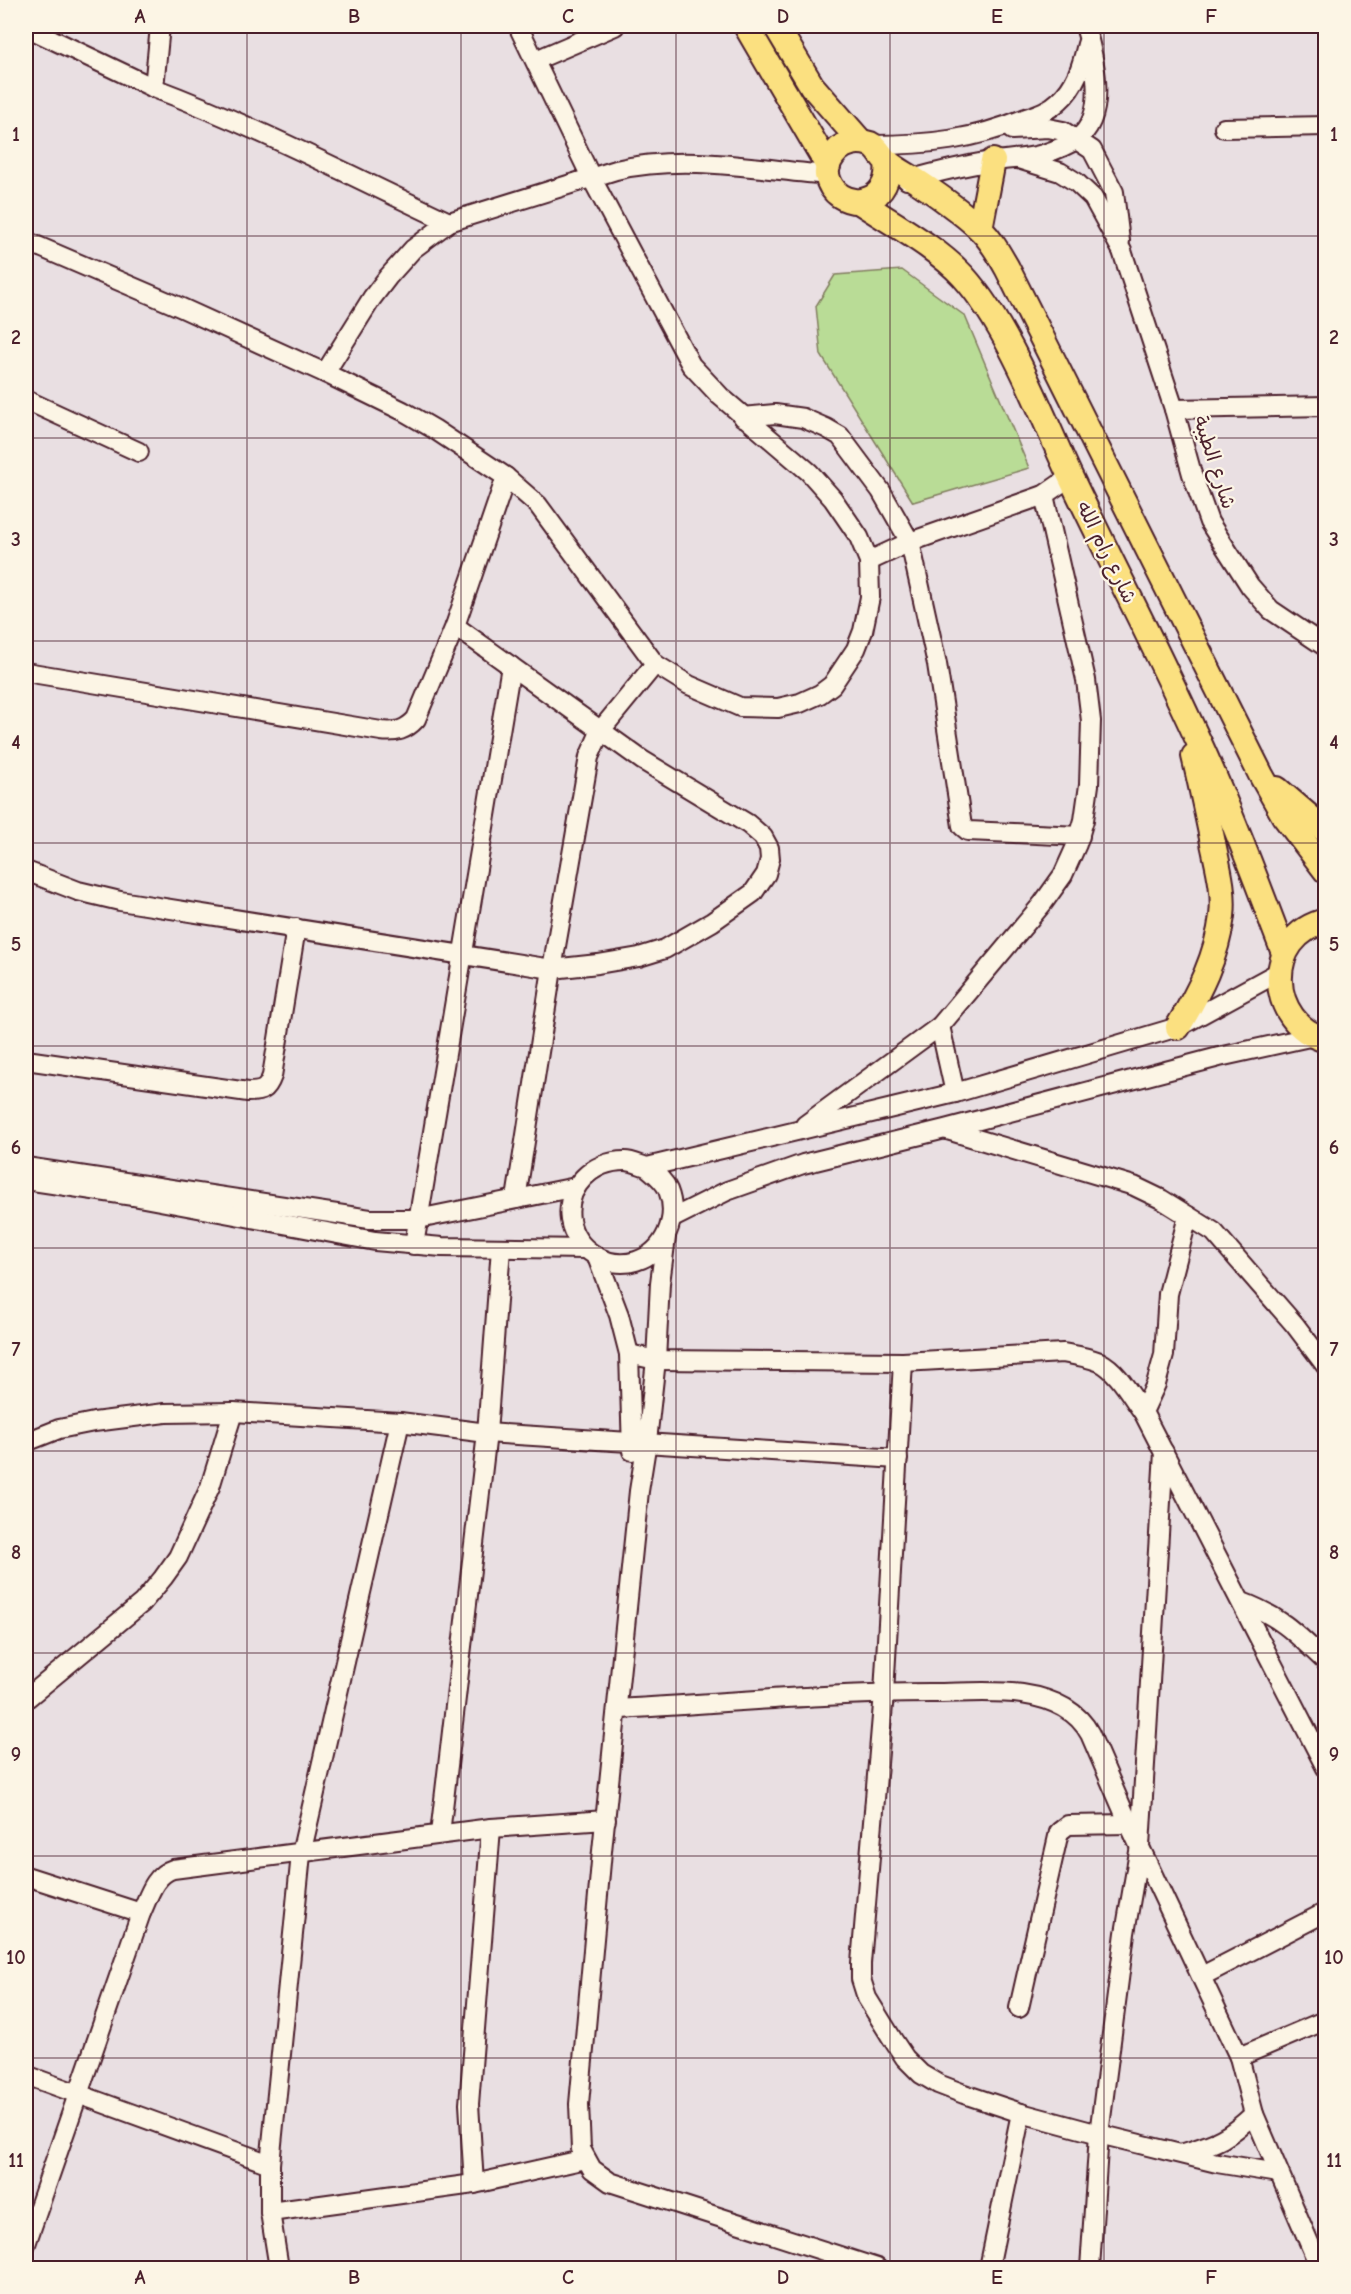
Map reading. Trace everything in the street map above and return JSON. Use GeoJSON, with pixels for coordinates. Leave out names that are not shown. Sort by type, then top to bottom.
{"type":"FeatureCollection","features":[{"type":"Feature","properties":{"kind":"main road"},"geometry":{"type":"LineString","coordinates":[[746,26],[828,171],[833,189],[845,199],[860,202],[875,197],[876,159],[849,142],[832,156],[828,171]]}},
{"type":"Feature","properties":{"kind":"main road","name":"شارع رام الله"},"geometry":{"type":"LineString","coordinates":[[776,26],[812,86],[876,159],[913,178],[980,229],[993,244],[1261,775],[1284,816],[1326,871]]}},
{"type":"Feature","properties":{"kind":"main road"},"geometry":{"type":"LineString","coordinates":[[980,229],[993,161]]}},
{"type":"Feature","properties":{"kind":"main road","name":"شارع رام الله"},"geometry":{"type":"LineString","coordinates":[[860,202],[948,262],[978,296],[1020,368],[1070,477],[1212,769],[1282,962],[1280,988],[1286,1006],[1295,1021],[1320,1038]]}},
{"type":"Feature","properties":{"kind":"main road"},"geometry":{"type":"LineString","coordinates":[[1178,1027],[1203,982],[1215,950],[1222,914],[1221,884],[1185,710]]}},
{"type":"Feature","properties":{"kind":"main road"},"geometry":{"type":"LineString","coordinates":[[1261,775],[1326,831]]}},
{"type":"Feature","properties":{"kind":"main road"},"geometry":{"type":"LineString","coordinates":[[1282,962],[1294,938],[1308,928],[1326,921]]}},
{"type":"Feature","properties":{"kind":"street"},"geometry":{"type":"LineString","coordinates":[[154,88],[160,26]]}},
{"type":"Feature","properties":{"kind":"street"},"geometry":{"type":"LineString","coordinates":[[26,244],[325,373],[403,411],[506,477],[538,505],[655,664],[689,685],[740,707],[778,708],[800,703],[820,694],[832,685],[840,675],[863,631],[870,597],[869,561],[859,537],[833,499],[809,472],[743,417],[691,365],[591,177],[518,26]]}},
{"type":"Feature","properties":{"kind":"street"},"geometry":{"type":"LineString","coordinates":[[536,60],[615,26]]}},
{"type":"Feature","properties":{"kind":"street"},"geometry":{"type":"LineString","coordinates":[[26,27],[154,88],[195,103],[308,154],[449,222]]}},
{"type":"Feature","properties":{"kind":"street"},"geometry":{"type":"LineString","coordinates":[[876,159],[917,145],[993,132],[1047,110],[1060,101],[1082,69],[1087,31]]}},
{"type":"Feature","properties":{"kind":"street"},"geometry":{"type":"LineString","coordinates":[[913,178],[993,161],[1043,154],[1077,139],[1085,131],[1091,118],[1098,82],[1087,31]]}},
{"type":"Feature","properties":{"kind":"street"},"geometry":{"type":"LineString","coordinates":[[1224,129],[1326,126]]}},
{"type":"Feature","properties":{"kind":"street","name":"شارع الطيبة"},"geometry":{"type":"LineString","coordinates":[[993,132],[1048,128],[1063,131],[1092,150],[1114,192],[1122,251]]}},
{"type":"Feature","properties":{"kind":"street","name":"شارع الطيبة"},"geometry":{"type":"LineString","coordinates":[[1018,159],[1060,172],[1076,182],[1093,198],[1122,251],[1209,522],[1250,586],[1271,610],[1326,647]]}},
{"type":"Feature","properties":{"kind":"street"},"geometry":{"type":"LineString","coordinates":[[325,373],[372,298],[388,277],[413,249],[449,222],[591,177],[644,163],[724,164],[828,171]]}},
{"type":"Feature","properties":{"kind":"street"},"geometry":{"type":"LineString","coordinates":[[26,400],[139,452]]}},
{"type":"Feature","properties":{"kind":"street"},"geometry":{"type":"LineString","coordinates":[[1174,409],[1326,406]]}},
{"type":"Feature","properties":{"kind":"street"},"geometry":{"type":"LineString","coordinates":[[743,417],[775,414],[802,418],[840,436],[881,491],[909,542],[937,664],[962,826],[968,831],[1080,836]]}},
{"type":"Feature","properties":{"kind":"street"},"geometry":{"type":"LineString","coordinates":[[26,672],[390,732],[401,730],[410,726],[416,719],[455,626],[506,477]]}},
{"type":"Feature","properties":{"kind":"street"},"geometry":{"type":"LineString","coordinates":[[869,561],[909,542],[1044,495],[1070,477]]}},
{"type":"Feature","properties":{"kind":"street"},"geometry":{"type":"LineString","coordinates":[[799,1130],[940,1026],[1043,903],[1063,875],[1080,836],[1089,785],[1091,721],[1086,680],[1044,495]]}},
{"type":"Feature","properties":{"kind":"street"},"geometry":{"type":"LineString","coordinates":[[26,871],[78,891],[120,901],[552,969],[619,960],[665,949],[712,922],[753,893],[766,874],[770,859],[769,848],[763,837],[748,824],[642,760],[455,626]]}},
{"type":"Feature","properties":{"kind":"street"},"geometry":{"type":"LineString","coordinates":[[516,1199],[552,969],[589,757],[601,730],[655,664]]}},
{"type":"Feature","properties":{"kind":"street"},"geometry":{"type":"LineString","coordinates":[[414,1245],[511,666]]}},
{"type":"Feature","properties":{"kind":"street"},"geometry":{"type":"LineString","coordinates":[[26,1060],[248,1092],[259,1092],[266,1089],[272,1076],[296,928]]}},
{"type":"Feature","properties":{"kind":"street"},"geometry":{"type":"LineString","coordinates":[[646,1167],[955,1093],[1178,1027],[1282,962]]}},
{"type":"Feature","properties":{"kind":"street"},"geometry":{"type":"LineString","coordinates":[[940,1026],[955,1093]]}},
{"type":"Feature","properties":{"kind":"street"},"geometry":{"type":"LineString","coordinates":[[673,1218],[727,1191],[803,1164],[1219,1057],[1320,1038]]}},
{"type":"Feature","properties":{"kind":"street"},"geometry":{"type":"LineString","coordinates":[[945,1129],[1134,1186],[1214,1232],[1295,1325],[1326,1366]]}},
{"type":"Feature","properties":{"kind":"street"},"geometry":{"type":"LineString","coordinates":[[639,1441],[656,1359],[660,1282],[666,1237],[673,1218],[672,1203],[667,1188],[658,1176],[646,1167],[627,1161],[607,1162],[589,1171],[576,1186],[570,1202],[570,1219],[575,1235],[591,1253],[619,1315],[629,1354],[639,1441],[639,1491],[579,2104],[579,2135],[586,2159],[592,2169],[610,2182],[877,2268]]}},
{"type":"Feature","properties":{"kind":"street"},"geometry":{"type":"LineString","coordinates":[[26,1167],[370,1219],[418,1219],[576,1186]]}},
{"type":"Feature","properties":{"kind":"street"},"geometry":{"type":"LineString","coordinates":[[26,1180],[133,1196],[375,1241],[414,1245],[591,1253],[616,1263],[636,1261],[653,1252],[666,1237]]}},
{"type":"Feature","properties":{"kind":"street"},"geometry":{"type":"LineString","coordinates":[[1143,1412],[1156,1384],[1164,1355],[1168,1294],[1188,1216]]}},
{"type":"Feature","properties":{"kind":"street"},"geometry":{"type":"LineString","coordinates":[[440,1834],[487,1433],[501,1248]]}},
{"type":"Feature","properties":{"kind":"street"},"geometry":{"type":"LineString","coordinates":[[629,1354],[656,1359],[903,1362],[1063,1353],[1101,1363],[1118,1379],[1143,1412],[1326,1768]]}},
{"type":"Feature","properties":{"kind":"street"},"geometry":{"type":"LineString","coordinates":[[903,1362],[884,1693],[862,1952],[861,1979],[867,1998],[905,2058],[921,2074],[964,2094],[1021,2113],[1099,2134],[1217,2163],[1278,2173]]}},
{"type":"Feature","properties":{"kind":"street"},"geometry":{"type":"LineString","coordinates":[[26,1442],[59,1429],[94,1422],[165,1413],[234,1412],[400,1422],[487,1433],[898,1459]]}},
{"type":"Feature","properties":{"kind":"street"},"geometry":{"type":"LineString","coordinates":[[26,1699],[142,1603],[163,1578],[178,1557],[210,1487],[234,1412]]}},
{"type":"Feature","properties":{"kind":"street"},"geometry":{"type":"LineString","coordinates":[[279,2268],[270,2212],[270,2164],[301,1854],[400,1422]]}},
{"type":"Feature","properties":{"kind":"street"},"geometry":{"type":"LineString","coordinates":[[1090,2268],[1099,2134],[1125,1933],[1140,1846],[1164,1452]]}},
{"type":"Feature","properties":{"kind":"street"},"geometry":{"type":"LineString","coordinates":[[1242,1602],[1266,1610],[1282,1621],[1326,1662]]}},
{"type":"Feature","properties":{"kind":"street"},"geometry":{"type":"LineString","coordinates":[[617,1709],[884,1693],[1022,1694],[1060,1705],[1084,1722],[1129,1824],[1239,2057],[1254,2114],[1320,2268]]}},
{"type":"Feature","properties":{"kind":"street"},"geometry":{"type":"LineString","coordinates":[[26,2244],[141,1913],[156,1881],[165,1872],[173,1869],[440,1834],[606,1820]]}},
{"type":"Feature","properties":{"kind":"street"},"geometry":{"type":"LineString","coordinates":[[1019,2008],[1059,1832],[1068,1825],[1129,1824]]}},
{"type":"Feature","properties":{"kind":"street"},"geometry":{"type":"LineString","coordinates":[[474,2184],[469,2104],[491,1828]]}},
{"type":"Feature","properties":{"kind":"street"},"geometry":{"type":"LineString","coordinates":[[26,1876],[141,1913]]}},
{"type":"Feature","properties":{"kind":"street"},"geometry":{"type":"LineString","coordinates":[[1202,1976],[1326,1912]]}},
{"type":"Feature","properties":{"kind":"street"},"geometry":{"type":"LineString","coordinates":[[1239,2057],[1326,2020]]}},
{"type":"Feature","properties":{"kind":"street"},"geometry":{"type":"LineString","coordinates":[[26,2075],[270,2164]]}},
{"type":"Feature","properties":{"kind":"street"},"geometry":{"type":"LineString","coordinates":[[989,2268],[1021,2113]]}},
{"type":"Feature","properties":{"kind":"street"},"geometry":{"type":"LineString","coordinates":[[1183,2153],[1232,2135],[1254,2114]]}},
{"type":"Feature","properties":{"kind":"street"},"geometry":{"type":"LineString","coordinates":[[270,2212],[474,2184],[586,2159]]}},
{"type":"Feature","properties":{"kind":"green space"},"geometry":{"type":"Polygon","coordinates":[[[902,270],[965,316],[1029,468],[913,502],[821,355],[816,306],[835,275],[902,270]]]}}]}
